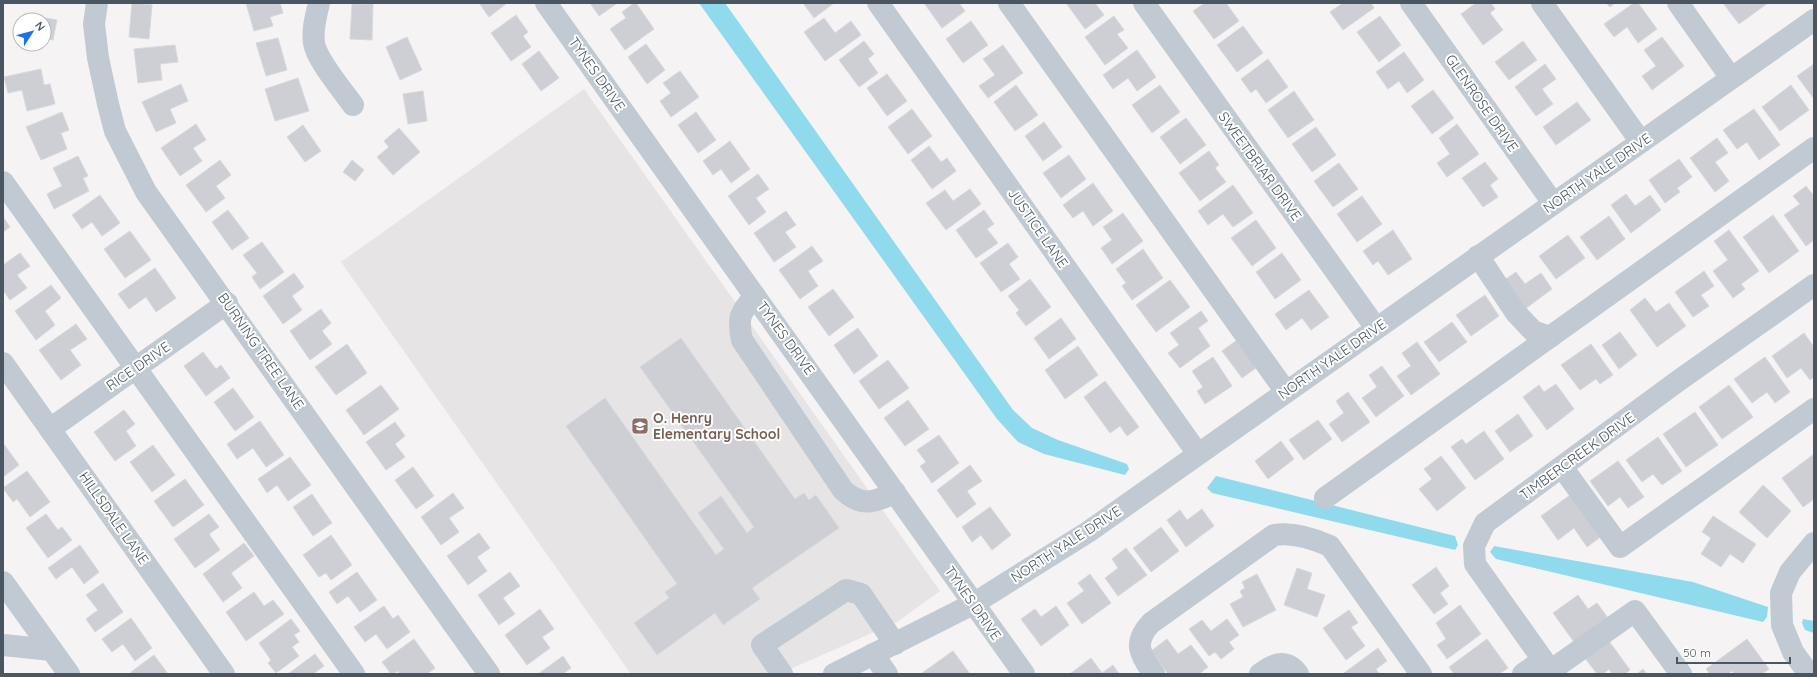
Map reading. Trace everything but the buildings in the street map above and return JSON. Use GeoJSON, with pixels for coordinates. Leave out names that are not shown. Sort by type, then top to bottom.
{"type":"FeatureCollection","features":[{"type":"Feature","properties":{"kind":"street","name":"BURNING TREE LANE"},"geometry":{"type":"LineString","coordinates":[[96,3],[94,24],[98,58],[116,130],[146,192],[227,303],[489,674]]}},
{"type":"Feature","properties":{"kind":"street"},"geometry":{"type":"LineString","coordinates":[[319,3],[314,23],[314,44],[327,69],[353,105]]}},
{"type":"Feature","properties":{"kind":"street","name":"TYNES DRIVE"},"geometry":{"type":"LineString","coordinates":[[546,3],[1024,674]]}},
{"type":"Feature","properties":{"kind":"street","name":"JUSTICE LANE"},"geometry":{"type":"LineString","coordinates":[[878,3],[1198,454]]}},
{"type":"Feature","properties":{"kind":"street"},"geometry":{"type":"LineString","coordinates":[[1009,3],[1286,392]]}},
{"type":"Feature","properties":{"kind":"street","name":"SWEETBRIAR DRIVE"},"geometry":{"type":"LineString","coordinates":[[1144,3],[1376,328]]}},
{"type":"Feature","properties":{"kind":"street","name":"GLENROSE DRIVE"},"geometry":{"type":"LineString","coordinates":[[1411,3],[1553,203]]}},
{"type":"Feature","properties":{"kind":"street"},"geometry":{"type":"LineString","coordinates":[[1542,3],[1641,142]]}},
{"type":"Feature","properties":{"kind":"street"},"geometry":{"type":"LineString","coordinates":[[1678,3],[1731,78]]}},
{"type":"Feature","properties":{"kind":"street","name":"NORTH YALE DRIVE"},"geometry":{"type":"LineString","coordinates":[[834,674],[973,604],[1088,532],[1814,20]]}},
{"type":"Feature","properties":{"kind":"street"},"geometry":{"type":"LineString","coordinates":[[1325,498],[1814,148]]}},
{"type":"Feature","properties":{"kind":"street"},"geometry":{"type":"LineString","coordinates":[[3,182],[354,674]]}},
{"type":"Feature","properties":{"kind":"street"},"geometry":{"type":"LineString","coordinates":[[1478,256],[1516,313],[1533,331],[1550,338]]}},
{"type":"Feature","properties":{"kind":"street","name":"TIMBERCREEK DRIVE"},"geometry":{"type":"LineString","coordinates":[[1549,668],[1476,564],[1474,546],[1485,523],[1678,381],[1814,285]]}},
{"type":"Feature","properties":{"kind":"street"},"geometry":{"type":"LineString","coordinates":[[755,296],[740,314],[739,327],[742,340],[843,490],[851,498],[864,502],[881,500],[895,492]]}},
{"type":"Feature","properties":{"kind":"street","name":"RICE DRIVE"},"geometry":{"type":"LineString","coordinates":[[50,429],[227,303]]}},
{"type":"Feature","properties":{"kind":"street","name":"HILLSDALE LANE"},"geometry":{"type":"LineString","coordinates":[[3,363],[224,674]]}},
{"type":"Feature","properties":{"kind":"street"},"geometry":{"type":"LineString","coordinates":[[1562,467],[1620,547],[1814,409]]}},
{"type":"Feature","properties":{"kind":"street"},"geometry":{"type":"LineString","coordinates":[[1154,674],[1141,652],[1140,642],[1142,633],[1274,535],[1286,533],[1315,539],[1330,546],[1421,674]]}},
{"type":"Feature","properties":{"kind":"street"},"geometry":{"type":"LineString","coordinates":[[1809,674],[1793,652],[1782,625],[1781,593],[1790,572],[1814,542]]}},
{"type":"Feature","properties":{"kind":"street"},"geometry":{"type":"LineString","coordinates":[[3,582],[69,674]]}},
{"type":"Feature","properties":{"kind":"street"},"geometry":{"type":"LineString","coordinates":[[782,674],[762,645],[846,590],[861,594],[895,644]]}},
{"type":"Feature","properties":{"kind":"street"},"geometry":{"type":"LineString","coordinates":[[1523,674],[1549,668],[1635,611],[1681,674]]}},
{"type":"Feature","properties":{"kind":"street"},"geometry":{"type":"LineString","coordinates":[[3,645],[52,650]]}},
{"type":"Feature","properties":{"kind":"street"},"geometry":{"type":"LineString","coordinates":[[873,654],[887,674]]}},
{"type":"Feature","properties":{"kind":"street"},"geometry":{"type":"LineString","coordinates":[[1260,674],[1276,663],[1292,669]]}},
{"type":"Feature","properties":{"kind":"shaded area","name":"O. Henry Elementary School"},"geometry":{"type":"Polygon","coordinates":[[[584,89],[940,591],[897,622],[779,674],[631,674],[341,262],[584,89]]]}},
{"type":"Feature","properties":{"kind":"water"},"geometry":{"type":"Polygon","coordinates":[[[699,3],[725,3],[1013,410],[1032,428],[1058,440],[1127,464],[1129,469],[1125,475],[1044,454],[1018,442],[997,419],[699,3]]]}},
{"type":"Feature","properties":{"kind":"water"},"geometry":{"type":"Polygon","coordinates":[[[1216,476],[1455,536],[1458,545],[1455,550],[1212,493],[1207,488],[1216,476]]]}},
{"type":"Feature","properties":{"kind":"water"},"geometry":{"type":"Polygon","coordinates":[[[1494,546],[1693,582],[1768,607],[1767,617],[1763,622],[1496,559],[1490,552],[1494,546]]]}},
{"type":"Feature","properties":{"kind":"water"},"geometry":{"type":"Polygon","coordinates":[[[1803,619],[1814,621],[1814,633],[1805,630],[1802,623],[1803,619]]]}},
{"type":"Feature","properties":{"kind":"place","name":"O. Henry Elementary School"},"geometry":{"type":"Point","coordinates":[640,426]}}]}
